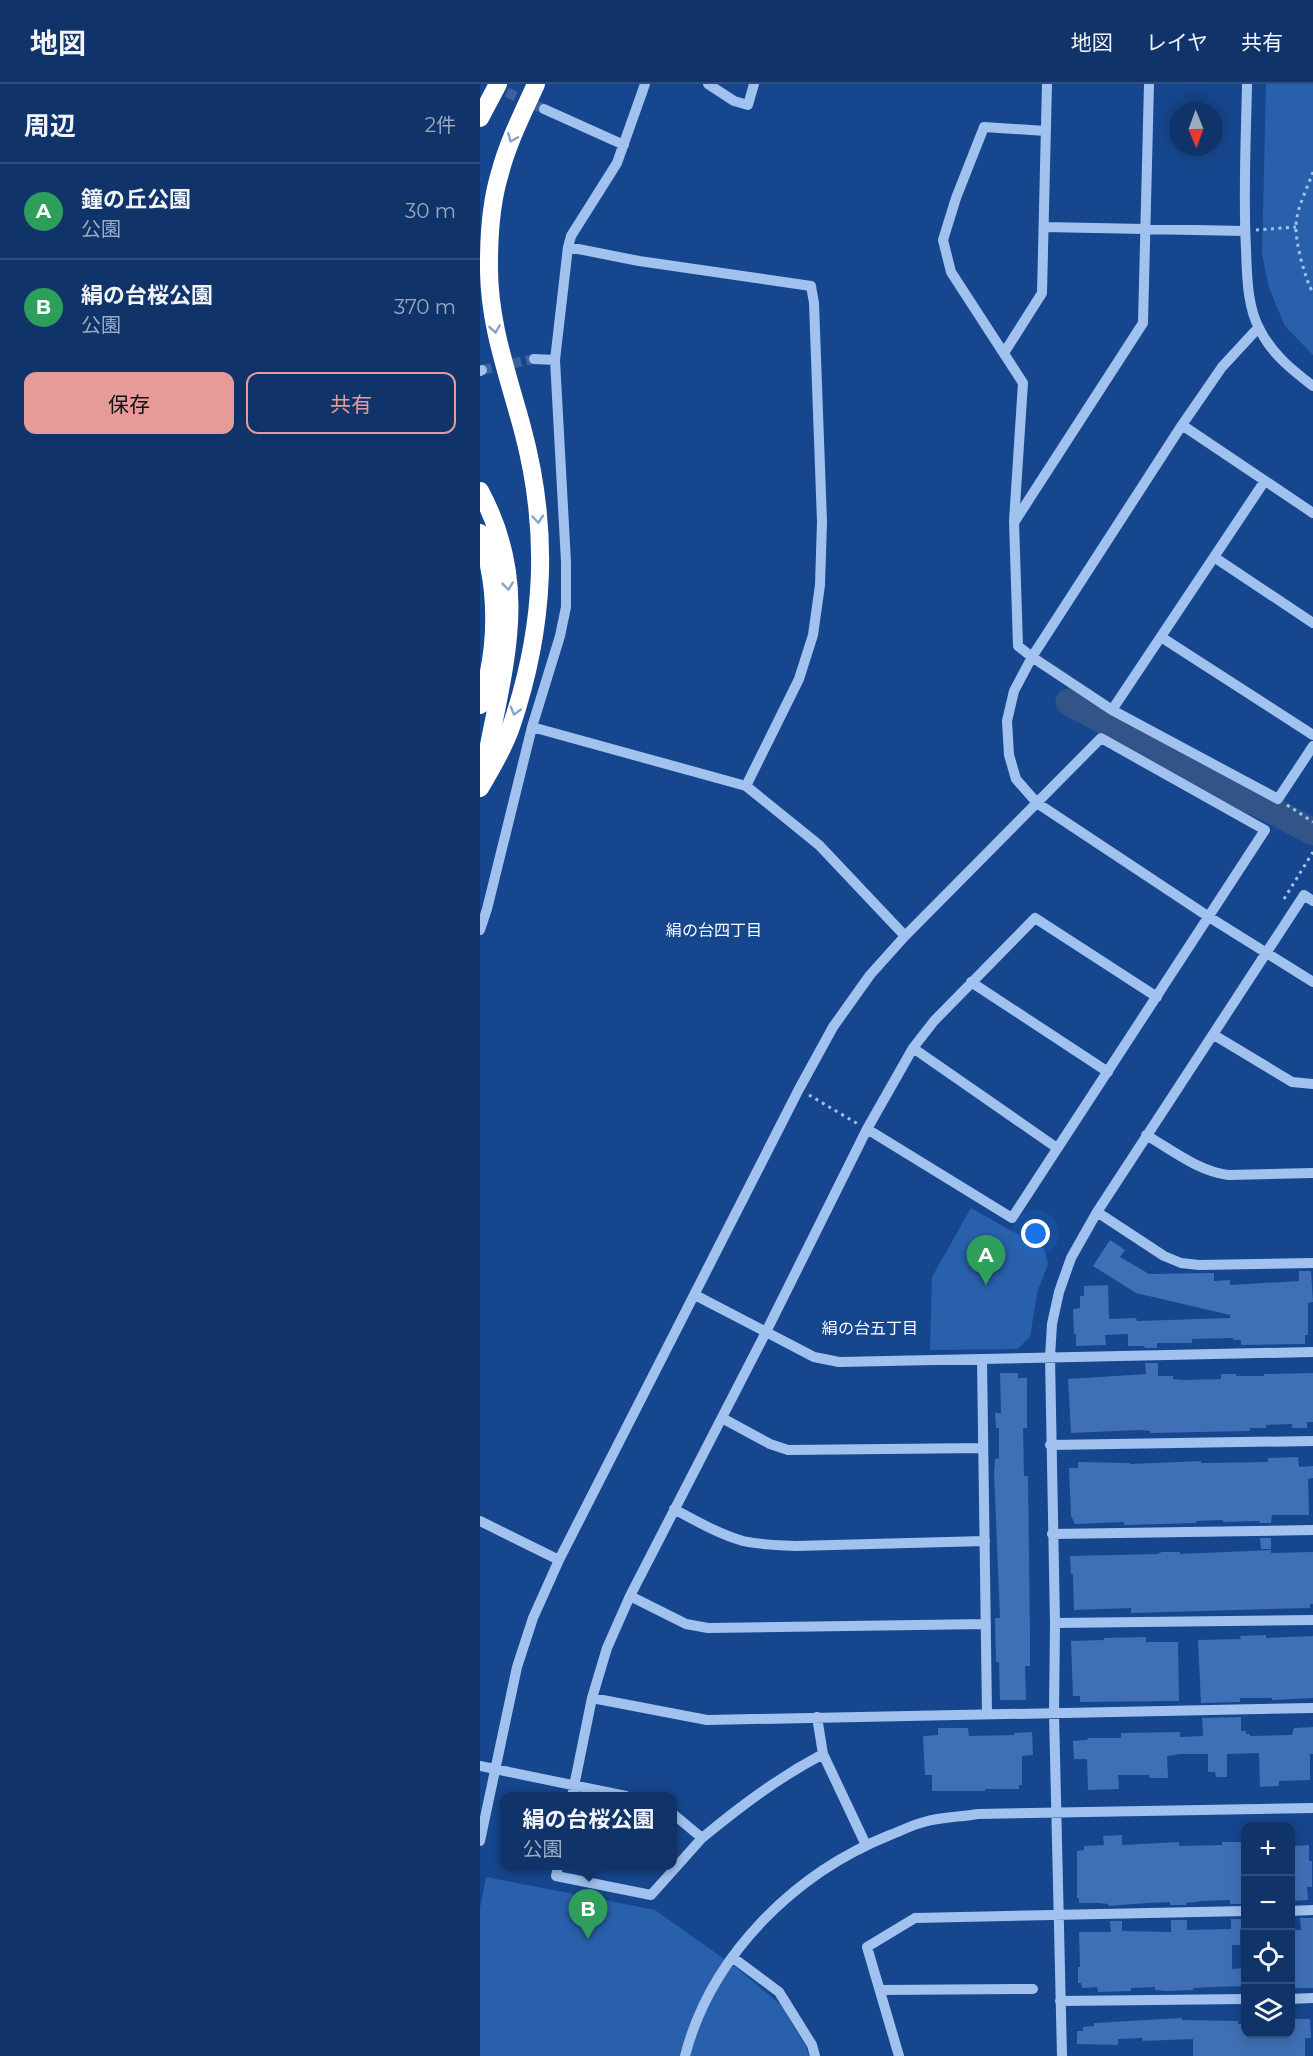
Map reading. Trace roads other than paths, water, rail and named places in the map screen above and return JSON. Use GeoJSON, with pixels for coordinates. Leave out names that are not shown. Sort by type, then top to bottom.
{"type":"FeatureCollection","features":[{"type":"Feature","properties":{"kind":"highway"},"geometry":{"type":"LineString","coordinates":[[480,118],[498,84]]}},
{"type":"Feature","properties":{"kind":"highway"},"geometry":{"type":"LineString","coordinates":[[481,787],[510,729],[535,637],[538,605],[540,537],[537,498],[522,428],[495,334],[489,264],[492,202],[509,143],[536,84]]}},
{"type":"Feature","properties":{"kind":"highway"},"geometry":{"type":"LineString","coordinates":[[480,490],[501,544],[510,608],[506,665],[481,787]]}},
{"type":"Feature","properties":{"kind":"highway"},"geometry":{"type":"LineString","coordinates":[[480,532],[490,566],[495,617],[493,646],[480,705]]}},
{"type":"Feature","properties":{"kind":"street"},"geometry":{"type":"LineString","coordinates":[[480,930],[532,727],[560,636],[566,607],[566,562],[555,360],[568,247],[571,236],[617,163],[645,84]]}},
{"type":"Feature","properties":{"kind":"street"},"geometry":{"type":"LineString","coordinates":[[708,84],[734,101],[748,105],[754,84]]}},
{"type":"Feature","properties":{"kind":"street"},"geometry":{"type":"LineString","coordinates":[[1004,353],[1042,292],[1047,84]]}},
{"type":"Feature","properties":{"kind":"street"},"geometry":{"type":"LineString","coordinates":[[1014,521],[1143,323],[1149,84]]}},
{"type":"Feature","properties":{"kind":"street"},"geometry":{"type":"LineString","coordinates":[[1247,84],[1245,231],[1247,274],[1258,328],[1270,347],[1284,362],[1313,386]]}},
{"type":"Feature","properties":{"kind":"street"},"geometry":{"type":"LineString","coordinates":[[544,109],[624,145]]}},
{"type":"Feature","properties":{"kind":"street"},"geometry":{"type":"LineString","coordinates":[[1046,130],[984,127],[956,198],[943,240],[951,272],[1023,384],[1014,521],[1018,646],[1112,710],[1278,799],[1313,746]]}},
{"type":"Feature","properties":{"kind":"street"},"geometry":{"type":"LineString","coordinates":[[1044,227],[1245,231]]}},
{"type":"Feature","properties":{"kind":"street"},"geometry":{"type":"LineString","coordinates":[[568,247],[639,261],[811,286],[814,303],[822,522],[820,585],[813,635],[799,679],[746,786]]}},
{"type":"Feature","properties":{"kind":"street"},"geometry":{"type":"LineString","coordinates":[[1258,328],[1221,367],[1032,657],[1014,691],[1007,721],[1009,755],[1016,779],[1037,803],[1209,917],[1313,982]]}},
{"type":"Feature","properties":{"kind":"street"},"geometry":{"type":"LineString","coordinates":[[534,359],[555,360]]}},
{"type":"Feature","properties":{"kind":"street"},"geometry":{"type":"LineString","coordinates":[[1182,425],[1313,513]]}},
{"type":"Feature","properties":{"kind":"street"},"geometry":{"type":"LineString","coordinates":[[1112,710],[1264,482]]}},
{"type":"Feature","properties":{"kind":"street"},"geometry":{"type":"LineString","coordinates":[[1214,557],[1313,623]]}},
{"type":"Feature","properties":{"kind":"street"},"geometry":{"type":"LineString","coordinates":[[1161,637],[1313,735]]}},
{"type":"Feature","properties":{"kind":"street"},"geometry":{"type":"LineString","coordinates":[[532,727],[746,786],[819,845],[905,936]]}},
{"type":"Feature","properties":{"kind":"street"},"geometry":{"type":"LineString","coordinates":[[480,1841],[517,1667],[533,1618],[559,1560],[799,1089],[833,1027],[870,975],[905,936],[1101,738],[1265,830],[1012,1218],[867,1129]]}},
{"type":"Feature","properties":{"kind":"street"},"geometry":{"type":"LineString","coordinates":[[1062,2056],[1050,1445],[1052,1324],[1059,1292],[1071,1258],[1097,1212],[1304,895],[1313,901]]}},
{"type":"Feature","properties":{"kind":"street"},"geometry":{"type":"LineString","coordinates":[[573,1792],[592,1698],[607,1648],[630,1596],[766,1332],[867,1129],[913,1048],[971,982],[1035,918],[1157,997]]}},
{"type":"Feature","properties":{"kind":"street"},"geometry":{"type":"LineString","coordinates":[[971,982],[1108,1072]]}},
{"type":"Feature","properties":{"kind":"street"},"geometry":{"type":"LineString","coordinates":[[1214,1035],[1292,1082],[1313,1084]]}},
{"type":"Feature","properties":{"kind":"street"},"geometry":{"type":"LineString","coordinates":[[913,1048],[1057,1148]]}},
{"type":"Feature","properties":{"kind":"street"},"geometry":{"type":"LineString","coordinates":[[1146,1134],[1203,1169],[1215,1173],[1228,1175],[1313,1173]]}},
{"type":"Feature","properties":{"kind":"street"},"geometry":{"type":"LineString","coordinates":[[1097,1212],[1164,1256],[1181,1263],[1199,1265],[1313,1263]]}},
{"type":"Feature","properties":{"kind":"street"},"geometry":{"type":"LineString","coordinates":[[694,1295],[814,1357],[839,1362],[1313,1352]]}},
{"type":"Feature","properties":{"kind":"street"},"geometry":{"type":"LineString","coordinates":[[982,1359],[987,1714]]}},
{"type":"Feature","properties":{"kind":"street"},"geometry":{"type":"LineString","coordinates":[[722,1418],[770,1444],[788,1449],[983,1448]]}},
{"type":"Feature","properties":{"kind":"street"},"geometry":{"type":"LineString","coordinates":[[1050,1445],[1313,1442]]}},
{"type":"Feature","properties":{"kind":"street"},"geometry":{"type":"LineString","coordinates":[[674,1509],[715,1530],[743,1541],[769,1545],[985,1541]]}},
{"type":"Feature","properties":{"kind":"street"},"geometry":{"type":"LineString","coordinates":[[480,1521],[559,1560]]}},
{"type":"Feature","properties":{"kind":"street"},"geometry":{"type":"LineString","coordinates":[[1053,1534],[1313,1530]]}},
{"type":"Feature","properties":{"kind":"street"},"geometry":{"type":"LineString","coordinates":[[630,1596],[686,1624],[708,1628],[986,1624]]}},
{"type":"Feature","properties":{"kind":"street"},"geometry":{"type":"LineString","coordinates":[[1055,1623],[1313,1620]]}},
{"type":"Feature","properties":{"kind":"street"},"geometry":{"type":"LineString","coordinates":[[592,1698],[707,1720],[1313,1708]]}},
{"type":"Feature","properties":{"kind":"street"},"geometry":{"type":"LineString","coordinates":[[817,1717],[823,1754],[866,1845]]}},
{"type":"Feature","properties":{"kind":"street"},"geometry":{"type":"LineString","coordinates":[[677,1866],[702,1838],[752,1797],[823,1754]]}},
{"type":"Feature","properties":{"kind":"street"},"geometry":{"type":"LineString","coordinates":[[480,1766],[604,1792]]}},
{"type":"Feature","properties":{"kind":"street"},"geometry":{"type":"LineString","coordinates":[[685,2056],[707,1999],[732,1957],[771,1911],[821,1871],[866,1845],[924,1822],[978,1814],[1313,1808]]}},
{"type":"Feature","properties":{"kind":"street"},"geometry":{"type":"LineString","coordinates":[[677,1817],[702,1838]]}},
{"type":"Feature","properties":{"kind":"street"},"geometry":{"type":"LineString","coordinates":[[557,1870],[556,1876],[651,1895],[673,1870]]}},
{"type":"Feature","properties":{"kind":"street"},"geometry":{"type":"LineString","coordinates":[[1295,1911],[1313,1910]]}},
{"type":"Feature","properties":{"kind":"street"},"geometry":{"type":"LineString","coordinates":[[899,2056],[867,1947],[915,1918],[1241,1911]]}},
{"type":"Feature","properties":{"kind":"street"},"geometry":{"type":"LineString","coordinates":[[732,1957],[779,1992],[812,2045],[815,2056]]}},
{"type":"Feature","properties":{"kind":"street"},"geometry":{"type":"LineString","coordinates":[[880,1990],[1033,1989]]}},
{"type":"Feature","properties":{"kind":"street"},"geometry":{"type":"LineString","coordinates":[[1295,1999],[1313,1998]]}},
{"type":"Feature","properties":{"kind":"street"},"geometry":{"type":"LineString","coordinates":[[1060,2001],[1241,1999]]}},
{"type":"Feature","properties":{"kind":"waterway"},"geometry":{"type":"LineString","coordinates":[[1069,702],[1132,736],[1194,774],[1270,809],[1313,832]]}},
{"type":"Feature","properties":{"kind":"tunnel"},"geometry":{"type":"LineString","coordinates":[[493,86],[544,109]]}},
{"type":"Feature","properties":{"kind":"tunnel"},"geometry":{"type":"LineString","coordinates":[[482,370],[534,359]]}},
{"type":"Feature","properties":{"kind":"place","name":"鐘の丘公園"},"geometry":{"type":"Point","coordinates":[986,1285]}},
{"type":"Feature","properties":{"kind":"place","name":"絹の台桜公園"},"geometry":{"type":"Point","coordinates":[588,1939]}},
{"type":"Feature","properties":{"kind":"district","name":"絹の台四丁目"},"geometry":{"type":"Point","coordinates":[714,930]}},
{"type":"Feature","properties":{"kind":"district","name":"絹の台五丁目"},"geometry":{"type":"Point","coordinates":[870,1328]}}]}
